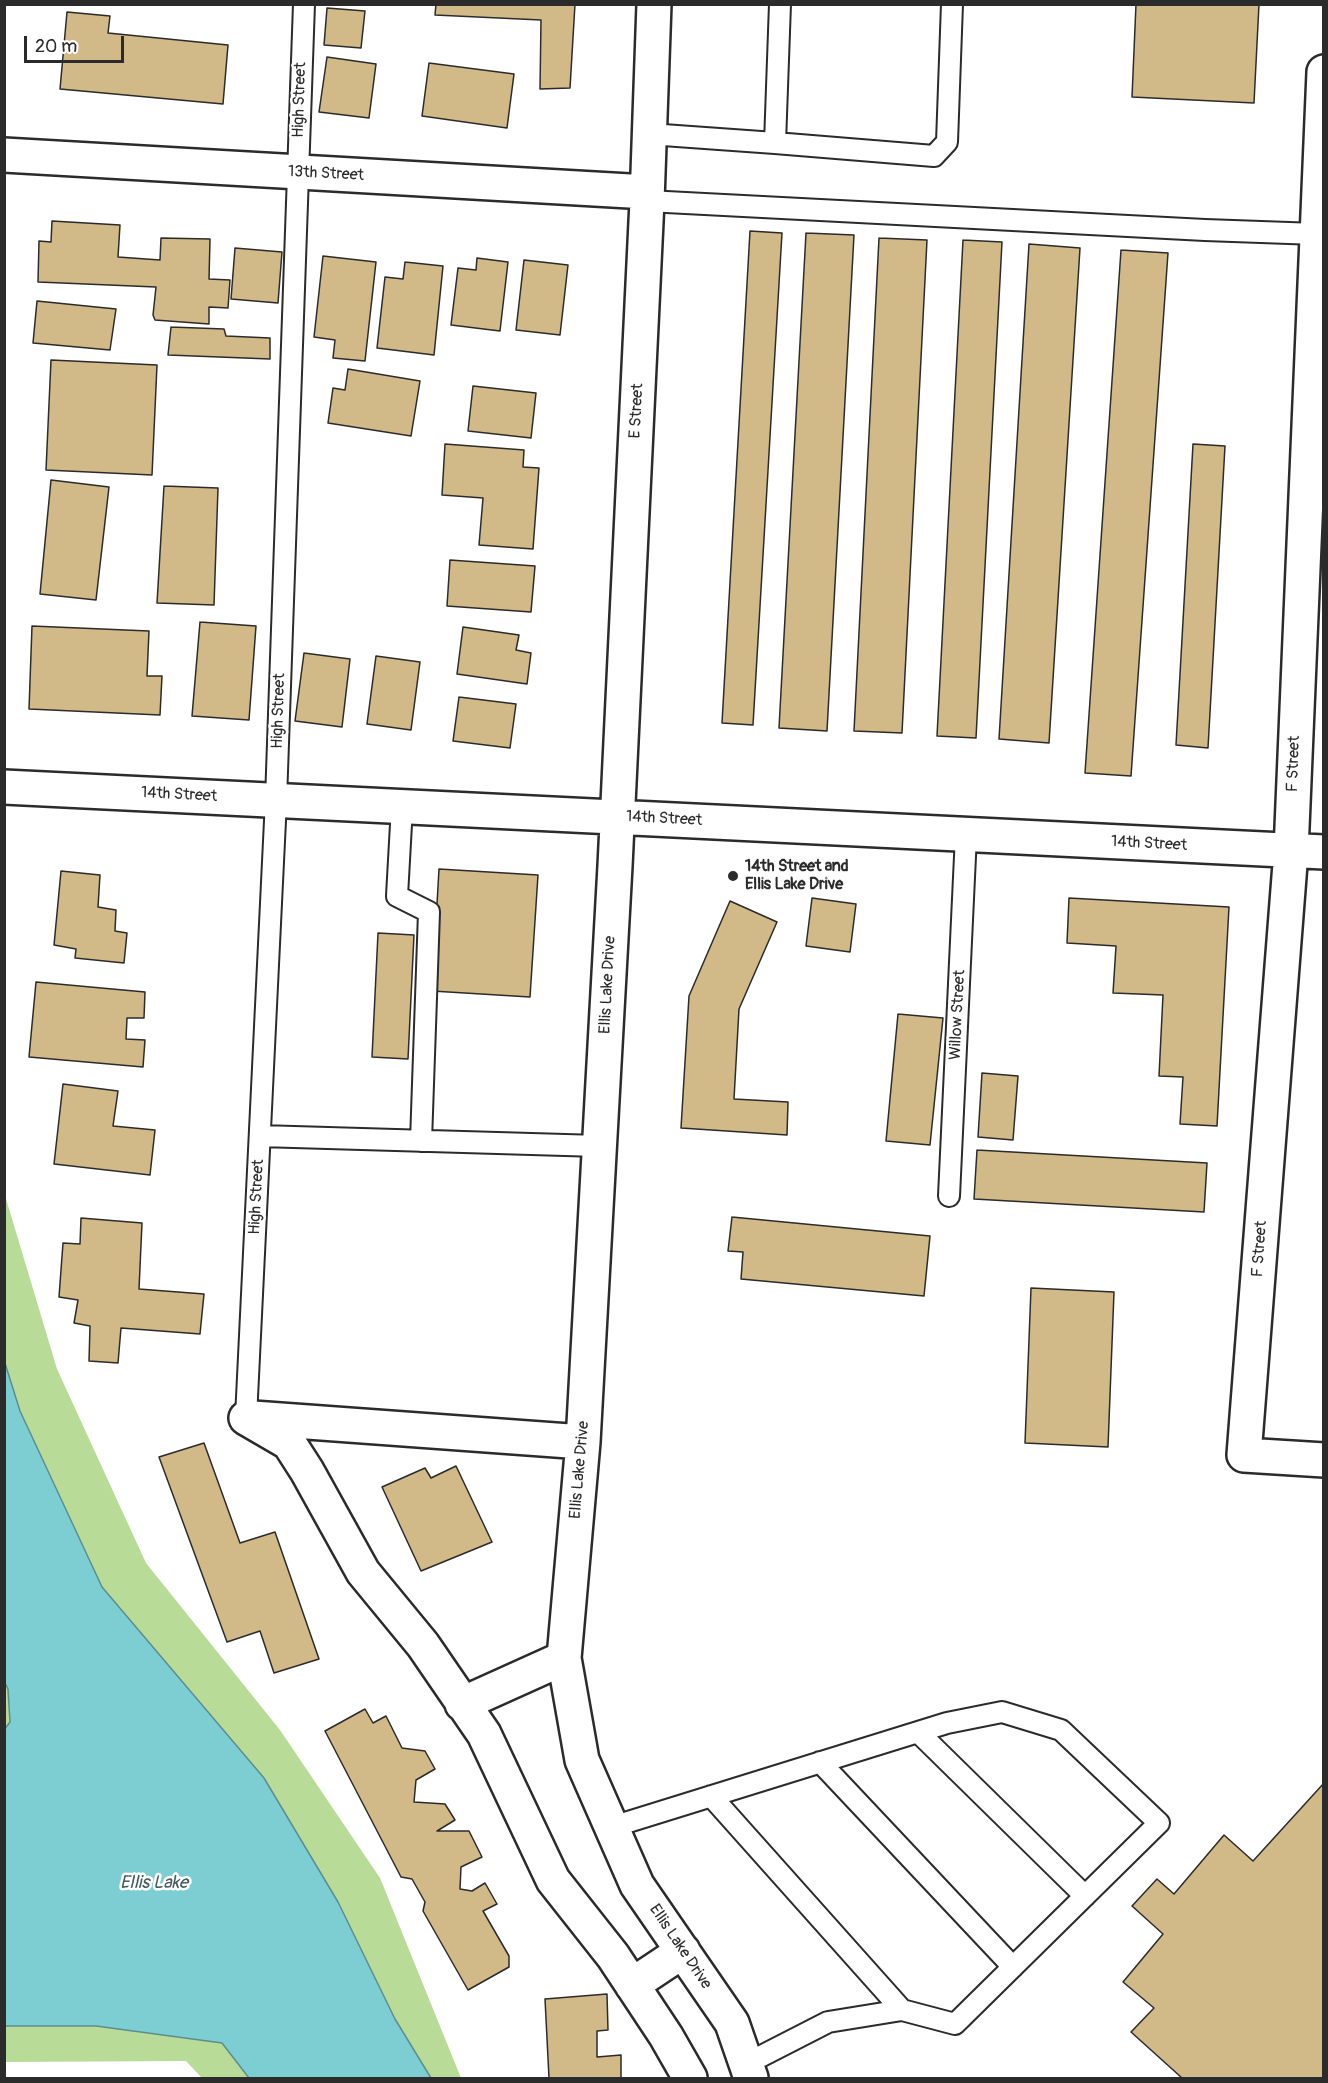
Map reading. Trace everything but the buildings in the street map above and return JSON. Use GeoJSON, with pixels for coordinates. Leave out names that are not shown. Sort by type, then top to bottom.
{"type":"FeatureCollection","features":[{"type":"Feature","properties":{"kind":"street","name":"E Street"},"geometry":{"type":"LineString","coordinates":[[618,817],[654,4]]}},
{"type":"Feature","properties":{"kind":"street","name":"F Street"},"geometry":{"type":"LineString","coordinates":[[1323,72],[1320,234],[1291,851],[1244,1455],[1323,1460]]}},
{"type":"Feature","properties":{"kind":"street","name":"13th Street"},"geometry":{"type":"LineString","coordinates":[[4,155],[647,196]]}},
{"type":"Feature","properties":{"kind":"street","name":"14th Street"},"geometry":{"type":"LineString","coordinates":[[4,787],[1323,852]]}},
{"type":"Feature","properties":{"kind":"street","name":"Ellis Lake Drive"},"geometry":{"type":"LineString","coordinates":[[618,817],[583,1442],[564,1658],[582,1760],[637,1885],[732,2023],[749,2072]]}},
{"type":"Feature","properties":{"kind":"street"},"geometry":{"type":"LineString","coordinates":[[246,1418],[583,1442]]}},
{"type":"Feature","properties":{"kind":"street"},"geometry":{"type":"LineString","coordinates":[[246,1418],[289,1443],[363,1572],[423,1646],[484,1734],[553,1880],[613,1956],[666,2036],[690,2079]]}},
{"type":"Feature","properties":{"kind":"street"},"geometry":{"type":"LineString","coordinates":[[462,1704],[564,1658]]}},
{"type":"Feature","properties":{"kind":"street"},"geometry":{"type":"LineString","coordinates":[[632,1985],[683,1951]]}},
{"type":"Feature","properties":{"kind":"lane","name":"High Street"},"geometry":{"type":"LineString","coordinates":[[246,1418],[276,800],[304,4]]}},
{"type":"Feature","properties":{"kind":"lane"},"geometry":{"type":"LineString","coordinates":[[775,143],[780,4]]}},
{"type":"Feature","properties":{"kind":"lane"},"geometry":{"type":"LineString","coordinates":[[649,134],[934,156],[947,142],[952,4]]}},
{"type":"Feature","properties":{"kind":"lane"},"geometry":{"type":"LineString","coordinates":[[647,196],[1205,230],[1320,234]]}},
{"type":"Feature","properties":{"kind":"lane"},"geometry":{"type":"LineString","coordinates":[[402,806],[397,896],[429,912],[421,1141]]}},
{"type":"Feature","properties":{"kind":"lane","name":"Willow Street"},"geometry":{"type":"LineString","coordinates":[[949,1196],[966,834]]}},
{"type":"Feature","properties":{"kind":"lane"},"geometry":{"type":"LineString","coordinates":[[260,1136],[599,1146]]}},
{"type":"Feature","properties":{"kind":"lane"},"geometry":{"type":"LineString","coordinates":[[612,1827],[948,1723],[1002,1712],[1061,1730],[1159,1823],[955,2024],[902,2010],[828,2022],[749,2072]]}},
{"type":"Feature","properties":{"kind":"lane"},"geometry":{"type":"LineString","coordinates":[[918,1732],[1085,1896]]}},
{"type":"Feature","properties":{"kind":"lane"},"geometry":{"type":"LineString","coordinates":[[820,1762],[1013,1967]]}},
{"type":"Feature","properties":{"kind":"lane"},"geometry":{"type":"LineString","coordinates":[[711,1796],[902,2010]]}},
{"type":"Feature","properties":{"kind":"green space","name":"Ellis Lake"},"geometry":{"type":"Polygon","coordinates":[[[4,1192],[57,1369],[146,1563],[280,1730],[380,1878],[461,2078],[202,2078],[186,2061],[5,2062],[4,1192]]]}},
{"type":"Feature","properties":{"kind":"water","name":"Ellis Lake"},"geometry":{"type":"Polygon","coordinates":[[[4,1360],[20,1411],[102,1587],[264,1778],[338,1902],[395,2019],[431,2078],[249,2078],[222,2043],[96,2026],[5,2026],[4,1730],[10,1722],[8,1689],[4,1681],[4,1360]]]}},
{"type":"Feature","properties":{"kind":"place","name":"14th Street and Ellis Lake Drive"},"geometry":{"type":"Point","coordinates":[733,876]}}]}
